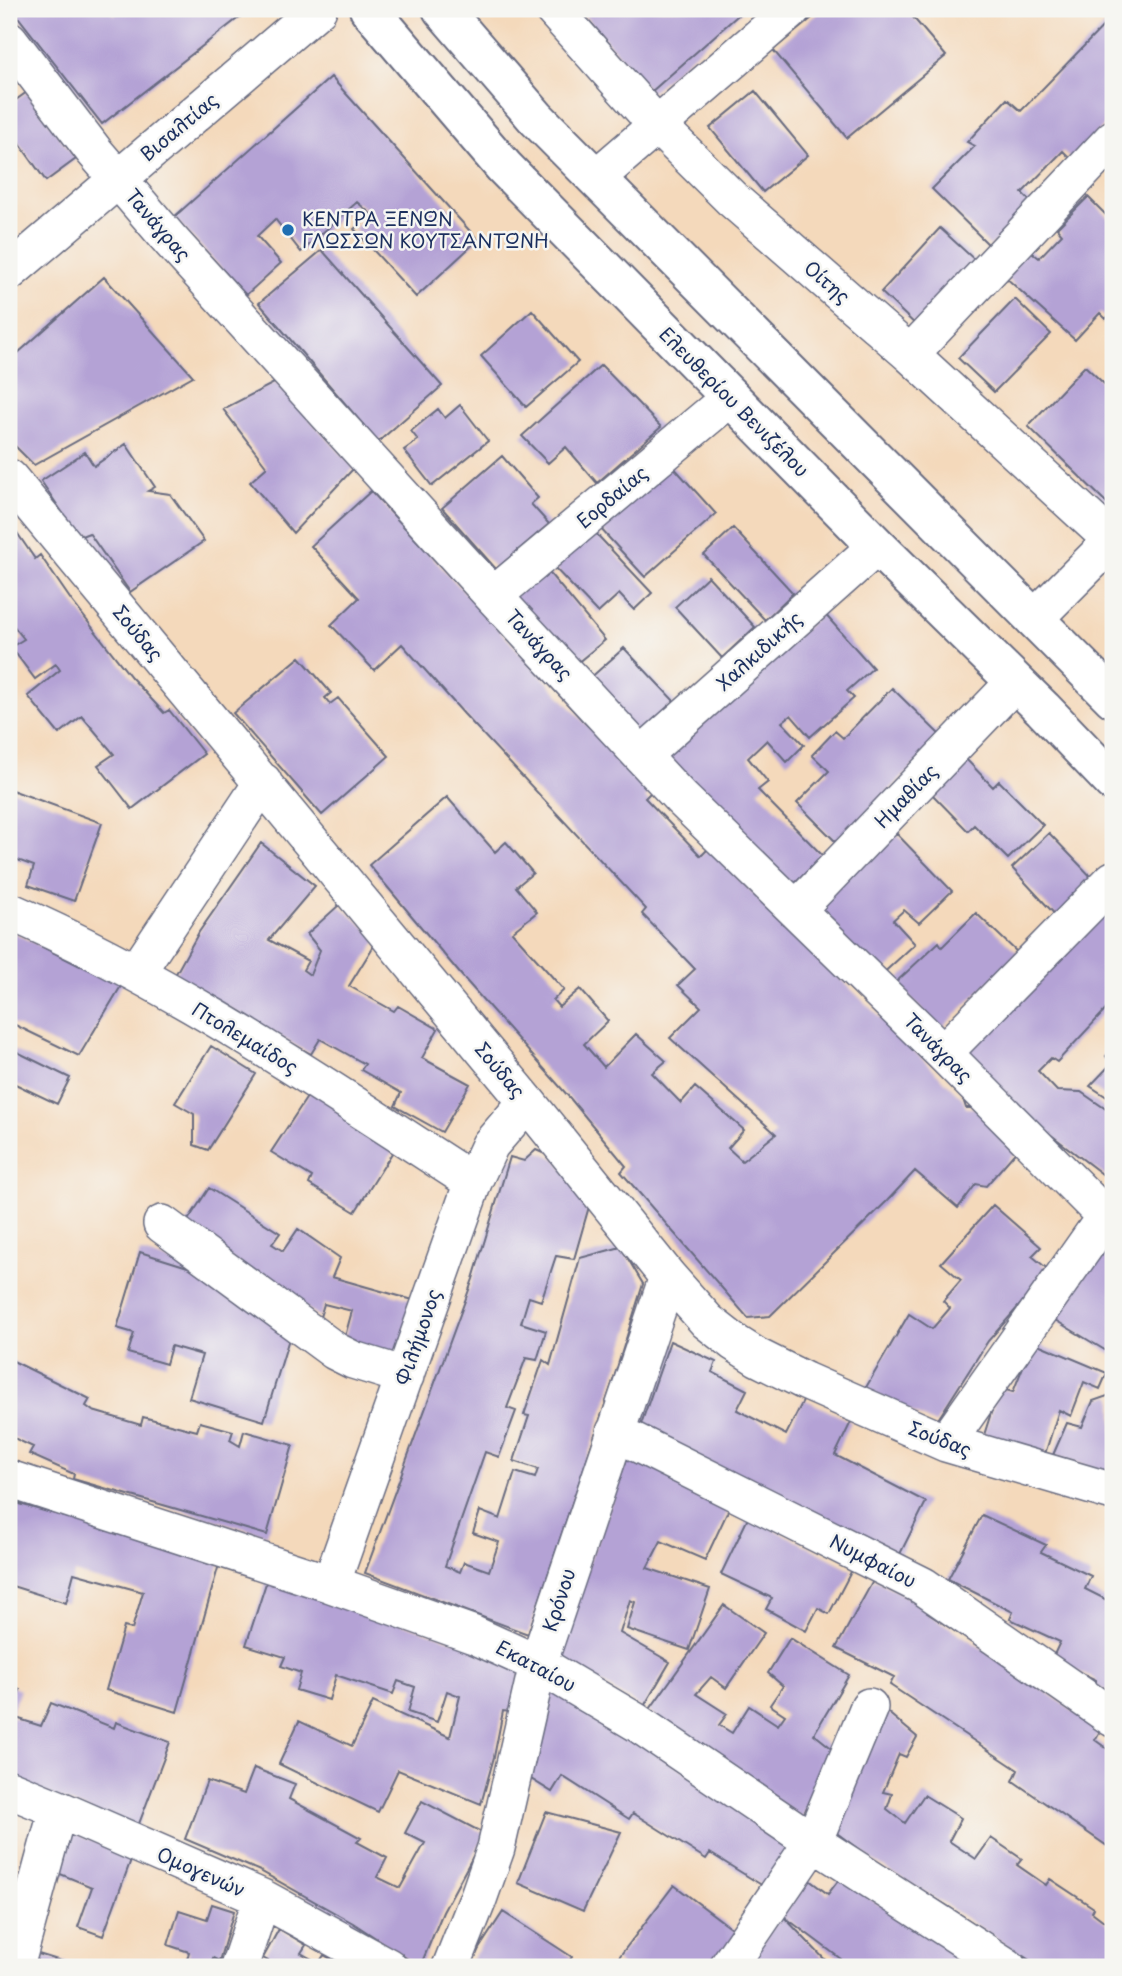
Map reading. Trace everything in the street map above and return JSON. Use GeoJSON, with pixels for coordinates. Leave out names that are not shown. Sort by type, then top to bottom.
{"type":"FeatureCollection","features":[{"type":"Feature","properties":{"kind":"main road","name":"Ελευθερίου Βενιζέλου"},"geometry":{"type":"LineString","coordinates":[[369,9],[504,167],[1113,782]]}},
{"type":"Feature","properties":{"kind":"main road"},"geometry":{"type":"LineString","coordinates":[[442,9],[536,118],[1113,698]]}},
{"type":"Feature","properties":{"kind":"street","name":"Βισαλτίας"},"geometry":{"type":"LineString","coordinates":[[9,272],[318,9]]}},
{"type":"Feature","properties":{"kind":"street","name":"Οίτης"},"geometry":{"type":"LineString","coordinates":[[554,9],[657,125],[732,199],[910,354],[1113,540]]}},
{"type":"Feature","properties":{"kind":"street"},"geometry":{"type":"LineString","coordinates":[[596,178],[792,9]]}},
{"type":"Feature","properties":{"kind":"street","name":"Τανάγρας"},"geometry":{"type":"LineString","coordinates":[[9,40],[93,151],[170,241],[680,797],[1109,1212]]}},
{"type":"Feature","properties":{"kind":"street"},"geometry":{"type":"LineString","coordinates":[[910,354],[1113,139]]}},
{"type":"Feature","properties":{"kind":"street","name":"Εορδαίας"},"geometry":{"type":"LineString","coordinates":[[493,596],[730,397]]}},
{"type":"Feature","properties":{"kind":"street","name":"Σούδας"},"geometry":{"type":"LineString","coordinates":[[9,478],[707,1321],[757,1357],[804,1381],[946,1443],[1113,1492]]}},
{"type":"Feature","properties":{"kind":"street"},"geometry":{"type":"LineString","coordinates":[[1034,619],[1113,540]]}},
{"type":"Feature","properties":{"kind":"street","name":"Χαλκιδικής"},"geometry":{"type":"LineString","coordinates":[[642,755],[877,546]]}},
{"type":"Feature","properties":{"kind":"street","name":"Ημαθίας"},"geometry":{"type":"LineString","coordinates":[[796,910],[1016,682]]}},
{"type":"Feature","properties":{"kind":"street"},"geometry":{"type":"LineString","coordinates":[[136,973],[262,782]]}},
{"type":"Feature","properties":{"kind":"street"},"geometry":{"type":"LineString","coordinates":[[943,1053],[1113,880]]}},
{"type":"Feature","properties":{"kind":"street","name":"Πτολεμαίδος"},"geometry":{"type":"LineString","coordinates":[[9,911],[136,973],[232,1029],[472,1182]]}},
{"type":"Feature","properties":{"kind":"street","name":"Φιλήμονος"},"geometry":{"type":"LineString","coordinates":[[331,1584],[472,1182],[490,1145],[527,1102]]}},
{"type":"Feature","properties":{"kind":"street"},"geometry":{"type":"LineString","coordinates":[[946,1443],[1109,1212]]}},
{"type":"Feature","properties":{"kind":"street"},"geometry":{"type":"LineString","coordinates":[[162,1224],[335,1351],[353,1360],[405,1376]]}},
{"type":"Feature","properties":{"kind":"street","name":"Κρόνου"},"geometry":{"type":"LineString","coordinates":[[451,1967],[496,1848],[538,1664],[668,1277]]}},
{"type":"Feature","properties":{"kind":"street","name":"Νυμφαίου"},"geometry":{"type":"LineString","coordinates":[[615,1432],[923,1586],[1113,1718]]}},
{"type":"Feature","properties":{"kind":"street","name":"Εκαταίου"},"geometry":{"type":"LineString","coordinates":[[9,1479],[331,1584],[474,1635],[538,1664],[636,1723],[813,1842],[1007,1967]]}},
{"type":"Feature","properties":{"kind":"street"},"geometry":{"type":"LineString","coordinates":[[728,1967],[813,1842],[869,1707]]}},
{"type":"Feature","properties":{"kind":"street","name":"Ομογενών"},"geometry":{"type":"LineString","coordinates":[[9,1789],[262,1898],[388,1967]]}},
{"type":"Feature","properties":{"kind":"street"},"geometry":{"type":"LineString","coordinates":[[15,1967],[58,1808]]}},
{"type":"Feature","properties":{"kind":"street"},"geometry":{"type":"LineString","coordinates":[[239,1967],[262,1898]]}},
{"type":"Feature","properties":{"kind":"building"},"geometry":{"type":"Polygon","coordinates":[[[12,9],[109,9],[114,15],[122,9],[250,9],[102,124],[12,9]]]}},
{"type":"Feature","properties":{"kind":"building"},"geometry":{"type":"Polygon","coordinates":[[[579,9],[745,9],[651,92],[579,9]]]}},
{"type":"Feature","properties":{"kind":"building"},"geometry":{"type":"Polygon","coordinates":[[[823,9],[906,9],[946,56],[847,138],[773,50],[823,9]]]}},
{"type":"Feature","properties":{"kind":"building"},"geometry":{"type":"Polygon","coordinates":[[[1113,16],[1113,117],[1071,159],[1063,151],[1022,193],[1033,204],[990,246],[932,189],[975,146],[967,142],[1007,99],[1021,111],[1113,16]]]}},
{"type":"Feature","properties":{"kind":"building"},"geometry":{"type":"Polygon","coordinates":[[[331,77],[478,240],[416,297],[354,229],[371,214],[357,202],[301,252],[275,219],[257,236],[281,263],[246,295],[174,217],[331,77]]]}},
{"type":"Feature","properties":{"kind":"building"},"geometry":{"type":"Polygon","coordinates":[[[755,91],[808,155],[763,192],[710,128],[755,91]]]}},
{"type":"Feature","properties":{"kind":"building"},"geometry":{"type":"Polygon","coordinates":[[[27,92],[76,159],[46,181],[19,143],[9,150],[9,105],[27,92]]]}},
{"type":"Feature","properties":{"kind":"building"},"geometry":{"type":"Polygon","coordinates":[[[1088,197],[1113,222],[1113,277],[1109,281],[1113,284],[1113,311],[1106,319],[1100,313],[1075,340],[1004,276],[1028,249],[1039,258],[1062,234],[1057,228],[1088,197]]]}},
{"type":"Feature","properties":{"kind":"building"},"geometry":{"type":"Polygon","coordinates":[[[940,228],[977,262],[918,327],[881,292],[940,228]]]}},
{"type":"Feature","properties":{"kind":"building"},"geometry":{"type":"Polygon","coordinates":[[[322,250],[442,386],[378,442],[259,303],[322,250]]]}},
{"type":"Feature","properties":{"kind":"building"},"geometry":{"type":"Polygon","coordinates":[[[104,277],[193,376],[34,465],[9,440],[9,361],[104,277]]]}},
{"type":"Feature","properties":{"kind":"building"},"geometry":{"type":"Polygon","coordinates":[[[1015,299],[1051,334],[994,392],[958,358],[1015,299]]]}},
{"type":"Feature","properties":{"kind":"building"},"geometry":{"type":"Polygon","coordinates":[[[532,310],[578,362],[526,407],[481,356],[532,310]]]}},
{"type":"Feature","properties":{"kind":"building"},"geometry":{"type":"Polygon","coordinates":[[[601,365],[661,427],[597,483],[566,447],[548,463],[522,436],[601,365]]]}},
{"type":"Feature","properties":{"kind":"building"},"geometry":{"type":"Polygon","coordinates":[[[1085,366],[1113,392],[1112,508],[1028,426],[1085,366]]]}},
{"type":"Feature","properties":{"kind":"building"},"geometry":{"type":"Polygon","coordinates":[[[276,382],[354,468],[293,533],[250,482],[267,467],[223,409],[276,382]]]}},
{"type":"Feature","properties":{"kind":"building"},"geometry":{"type":"Polygon","coordinates":[[[460,405],[488,441],[432,486],[404,450],[418,440],[411,431],[438,409],[445,418],[460,405]]]}},
{"type":"Feature","properties":{"kind":"building"},"geometry":{"type":"Polygon","coordinates":[[[126,444],[155,487],[148,491],[170,494],[204,541],[130,592],[89,533],[79,537],[41,481],[85,452],[94,466],[126,444]]]}},
{"type":"Feature","properties":{"kind":"building"},"geometry":{"type":"Polygon","coordinates":[[[502,456],[538,498],[531,504],[549,524],[496,569],[442,508],[502,456]]]}},
{"type":"Feature","properties":{"kind":"building"},"geometry":{"type":"Polygon","coordinates":[[[670,463],[716,514],[645,577],[599,527],[670,463]]]}},
{"type":"Feature","properties":{"kind":"building"},"geometry":{"type":"Polygon","coordinates":[[[371,491],[584,722],[653,790],[645,798],[701,856],[709,848],[963,1099],[966,1108],[978,1108],[1020,1147],[986,1186],[976,1184],[958,1208],[915,1171],[770,1316],[748,1318],[621,1172],[626,1166],[569,1097],[369,865],[447,797],[495,852],[506,842],[533,873],[516,887],[537,912],[512,932],[564,990],[553,1000],[559,1007],[580,989],[608,1021],[584,1044],[604,1067],[636,1034],[666,1061],[652,1073],[681,1103],[695,1087],[744,1130],[728,1148],[742,1161],[776,1134],[670,1038],[701,1007],[678,985],[695,969],[642,914],[646,909],[402,644],[374,670],[331,625],[359,598],[311,546],[371,491]]]}},
{"type":"Feature","properties":{"kind":"building"},"geometry":{"type":"Polygon","coordinates":[[[9,521],[35,559],[40,555],[131,677],[164,713],[169,710],[204,754],[132,809],[98,765],[114,754],[82,716],[59,734],[28,696],[60,670],[56,664],[35,679],[11,647],[24,639],[9,620],[9,521]]]}},
{"type":"Feature","properties":{"kind":"building"},"geometry":{"type":"Polygon","coordinates":[[[589,526],[652,593],[634,610],[619,594],[598,613],[550,563],[589,526]]]}},
{"type":"Feature","properties":{"kind":"building"},"geometry":{"type":"Polygon","coordinates":[[[733,528],[793,593],[765,620],[704,555],[733,528]]]}},
{"type":"Feature","properties":{"kind":"building"},"geometry":{"type":"Polygon","coordinates":[[[546,569],[605,640],[571,668],[513,596],[546,569]]]}},
{"type":"Feature","properties":{"kind":"building"},"geometry":{"type":"Polygon","coordinates":[[[708,576],[755,627],[722,658],[675,607],[708,576]]]}},
{"type":"Feature","properties":{"kind":"building"},"geometry":{"type":"Polygon","coordinates":[[[823,612],[873,668],[847,691],[854,698],[810,737],[791,715],[782,722],[804,745],[787,762],[767,740],[748,758],[768,782],[758,790],[823,856],[791,887],[666,755],[823,612]]]}},
{"type":"Feature","properties":{"kind":"building"},"geometry":{"type":"Polygon","coordinates":[[[624,648],[675,702],[639,735],[588,680],[624,648]]]}},
{"type":"Feature","properties":{"kind":"building"},"geometry":{"type":"Polygon","coordinates":[[[300,657],[331,693],[325,698],[330,704],[338,698],[389,756],[322,815],[233,713],[300,657]]]}},
{"type":"Feature","properties":{"kind":"building"},"geometry":{"type":"Polygon","coordinates":[[[892,688],[942,737],[837,843],[797,803],[829,771],[812,755],[835,731],[843,738],[892,688]]]}},
{"type":"Feature","properties":{"kind":"building"},"geometry":{"type":"Polygon","coordinates":[[[963,756],[993,787],[999,781],[1043,825],[1008,859],[974,825],[968,831],[928,790],[963,756]]]}},
{"type":"Feature","properties":{"kind":"building"},"geometry":{"type":"Polygon","coordinates":[[[9,789],[102,823],[74,901],[28,885],[34,866],[15,859],[9,875],[9,789]]]}},
{"type":"Feature","properties":{"kind":"building"},"geometry":{"type":"Polygon","coordinates":[[[894,831],[952,891],[919,923],[904,910],[893,920],[915,944],[879,977],[814,907],[894,831]]]}},
{"type":"Feature","properties":{"kind":"building"},"geometry":{"type":"Polygon","coordinates":[[[1049,833],[1099,885],[1061,921],[1012,868],[1049,833]]]}},
{"type":"Feature","properties":{"kind":"building"},"geometry":{"type":"Polygon","coordinates":[[[261,843],[315,886],[269,940],[308,961],[303,970],[310,975],[320,950],[307,934],[339,905],[378,939],[349,986],[394,1011],[398,1006],[438,1029],[422,1058],[470,1084],[442,1132],[395,1106],[401,1093],[361,1070],[365,1064],[320,1039],[311,1054],[174,977],[199,932],[261,843]]]}},
{"type":"Feature","properties":{"kind":"building"},"geometry":{"type":"Polygon","coordinates":[[[1110,906],[1113,909],[1113,1002],[1057,1062],[1051,1058],[1038,1071],[1057,1091],[1081,1092],[1113,1114],[1113,1175],[1110,1180],[1029,1118],[962,1050],[1110,906]]]}},
{"type":"Feature","properties":{"kind":"building"},"geometry":{"type":"Polygon","coordinates":[[[976,913],[1018,953],[940,1030],[896,982],[939,942],[942,947],[976,913]]]}},
{"type":"Feature","properties":{"kind":"building"},"geometry":{"type":"Polygon","coordinates":[[[9,930],[80,966],[86,959],[124,981],[79,1056],[9,1022],[9,930]]]}},
{"type":"Feature","properties":{"kind":"building"},"geometry":{"type":"Polygon","coordinates":[[[211,1046],[256,1074],[208,1150],[194,1145],[194,1114],[175,1103],[211,1046]]]}},
{"type":"Feature","properties":{"kind":"building"},"geometry":{"type":"Polygon","coordinates":[[[9,1048],[70,1078],[57,1104],[9,1081],[9,1048]]]}},
{"type":"Feature","properties":{"kind":"building"},"geometry":{"type":"Polygon","coordinates":[[[1113,1048],[1113,1101],[1090,1086],[1111,1064],[1106,1056],[1113,1048]]]}},
{"type":"Feature","properties":{"kind":"building"},"geometry":{"type":"Polygon","coordinates":[[[311,1091],[397,1145],[355,1212],[309,1184],[312,1177],[271,1152],[311,1091]]]}},
{"type":"Feature","properties":{"kind":"building"},"geometry":{"type":"Polygon","coordinates":[[[536,1150],[556,1159],[590,1203],[574,1259],[556,1256],[541,1301],[529,1297],[521,1323],[546,1331],[537,1360],[526,1358],[507,1408],[516,1411],[499,1457],[485,1452],[445,1566],[460,1572],[464,1562],[489,1571],[499,1542],[473,1533],[480,1511],[500,1519],[515,1472],[535,1478],[538,1469],[514,1461],[529,1416],[524,1415],[543,1360],[550,1365],[580,1258],[621,1247],[643,1284],[528,1634],[365,1573],[473,1279],[510,1157],[524,1161],[536,1150]]]}},
{"type":"Feature","properties":{"kind":"building"},"geometry":{"type":"Polygon","coordinates":[[[209,1188],[280,1233],[272,1244],[283,1251],[298,1229],[340,1258],[332,1277],[420,1302],[400,1356],[344,1340],[352,1311],[324,1304],[320,1317],[183,1228],[209,1188]]]}},
{"type":"Feature","properties":{"kind":"building"},"geometry":{"type":"Polygon","coordinates":[[[993,1205],[1041,1247],[1032,1256],[1050,1271],[988,1341],[935,1424],[865,1389],[909,1314],[932,1329],[950,1308],[943,1301],[961,1280],[941,1263],[993,1205]]]}},
{"type":"Feature","properties":{"kind":"building"},"geometry":{"type":"Polygon","coordinates":[[[1113,1232],[1113,1355],[1055,1320],[1113,1232]]]}},
{"type":"Feature","properties":{"kind":"building"},"geometry":{"type":"Polygon","coordinates":[[[140,1252],[194,1269],[291,1332],[264,1421],[189,1398],[202,1355],[171,1346],[166,1364],[128,1353],[134,1333],[117,1328],[140,1252]]]}},
{"type":"Feature","properties":{"kind":"building"},"geometry":{"type":"Polygon","coordinates":[[[670,1341],[716,1362],[712,1372],[747,1390],[737,1410],[786,1435],[804,1399],[851,1422],[835,1455],[926,1502],[898,1558],[639,1430],[670,1341]]]}},
{"type":"Feature","properties":{"kind":"building"},"geometry":{"type":"Polygon","coordinates":[[[1033,1342],[1107,1373],[1100,1389],[1084,1382],[1071,1416],[1059,1410],[1045,1454],[984,1435],[999,1388],[1013,1392],[1033,1342]]]}},
{"type":"Feature","properties":{"kind":"building"},"geometry":{"type":"Polygon","coordinates":[[[9,1359],[90,1399],[86,1406],[93,1411],[141,1425],[143,1417],[197,1431],[200,1422],[233,1431],[230,1440],[240,1446],[244,1431],[293,1445],[267,1535],[73,1479],[74,1474],[29,1454],[33,1447],[14,1438],[9,1449],[9,1359]]]}},
{"type":"Feature","properties":{"kind":"building"},"geometry":{"type":"Polygon","coordinates":[[[1110,1395],[1113,1397],[1113,1474],[1053,1455],[1067,1423],[1082,1427],[1093,1401],[1110,1395]]]}},
{"type":"Feature","properties":{"kind":"building"},"geometry":{"type":"Polygon","coordinates":[[[630,1451],[734,1498],[705,1560],[661,1541],[647,1568],[710,1589],[689,1650],[627,1629],[635,1602],[630,1600],[620,1633],[670,1662],[643,1708],[555,1655],[630,1451]]]}},
{"type":"Feature","properties":{"kind":"building"},"geometry":{"type":"Polygon","coordinates":[[[9,1501],[220,1561],[177,1712],[106,1690],[124,1627],[132,1629],[143,1592],[74,1573],[66,1603],[9,1585],[9,1501]]]}},
{"type":"Feature","properties":{"kind":"building"},"geometry":{"type":"Polygon","coordinates":[[[982,1515],[1046,1545],[1041,1552],[1091,1576],[1085,1589],[1113,1603],[1113,1695],[1096,1686],[1096,1680],[1052,1659],[1060,1642],[1010,1619],[1013,1612],[948,1579],[982,1515]]]}},
{"type":"Feature","properties":{"kind":"building"},"geometry":{"type":"Polygon","coordinates":[[[749,1516],[852,1570],[829,1614],[818,1608],[806,1631],[766,1609],[772,1598],[721,1574],[749,1516]]]}},
{"type":"Feature","properties":{"kind":"building"},"geometry":{"type":"Polygon","coordinates":[[[874,1579],[929,1609],[927,1613],[1020,1673],[1100,1731],[1095,1740],[1113,1753],[1113,1850],[1013,1781],[1018,1770],[890,1685],[894,1677],[836,1648],[874,1579]]]}},
{"type":"Feature","properties":{"kind":"building"},"geometry":{"type":"Polygon","coordinates":[[[267,1580],[523,1663],[511,1712],[503,1711],[481,1804],[398,1770],[378,1812],[279,1764],[299,1721],[352,1746],[373,1702],[450,1737],[460,1696],[447,1691],[437,1722],[408,1712],[415,1687],[398,1681],[393,1694],[336,1675],[329,1700],[296,1690],[301,1673],[281,1666],[285,1657],[246,1645],[267,1580]]]}},
{"type":"Feature","properties":{"kind":"building"},"geometry":{"type":"Polygon","coordinates":[[[724,1605],[764,1633],[726,1688],[711,1677],[696,1694],[727,1714],[719,1725],[732,1733],[749,1706],[778,1725],[785,1715],[770,1705],[783,1686],[768,1673],[790,1638],[849,1675],[814,1734],[834,1750],[802,1818],[648,1712],[724,1605]]]}},
{"type":"Feature","properties":{"kind":"building"},"geometry":{"type":"Polygon","coordinates":[[[9,1685],[20,1690],[10,1716],[41,1726],[51,1703],[114,1728],[116,1722],[170,1742],[137,1829],[9,1779],[9,1685]]]}},
{"type":"Feature","properties":{"kind":"building"},"geometry":{"type":"Polygon","coordinates":[[[552,1686],[798,1843],[768,1889],[710,1853],[706,1859],[633,1813],[629,1819],[562,1776],[552,1792],[523,1774],[552,1686]]]}},
{"type":"Feature","properties":{"kind":"building"},"geometry":{"type":"Polygon","coordinates":[[[886,1711],[917,1737],[906,1757],[899,1754],[883,1792],[892,1794],[887,1809],[905,1823],[924,1795],[961,1818],[949,1841],[976,1859],[991,1838],[1022,1859],[1017,1865],[1046,1885],[1050,1879],[1094,1908],[1092,1912],[1113,1928],[1113,1967],[1040,1967],[880,1865],[830,1828],[886,1711]]]}},
{"type":"Feature","properties":{"kind":"building"},"geometry":{"type":"Polygon","coordinates":[[[254,1768],[295,1784],[289,1799],[361,1838],[357,1842],[387,1858],[377,1877],[400,1888],[425,1843],[405,1833],[422,1801],[485,1834],[443,1912],[420,1967],[353,1923],[260,1871],[185,1839],[207,1781],[244,1794],[254,1768]]]}},
{"type":"Feature","properties":{"kind":"building"},"geometry":{"type":"Polygon","coordinates":[[[546,1812],[621,1832],[583,1911],[518,1883],[546,1812]]]}},
{"type":"Feature","properties":{"kind":"building"},"geometry":{"type":"Polygon","coordinates":[[[70,1832],[132,1857],[103,1936],[78,1927],[92,1887],[53,1871],[70,1832]]]}},
{"type":"Feature","properties":{"kind":"building"},"geometry":{"type":"Polygon","coordinates":[[[841,1877],[879,1905],[884,1899],[984,1967],[838,1967],[841,1959],[782,1915],[809,1880],[828,1894],[841,1877]]]}},
{"type":"Feature","properties":{"kind":"building"},"geometry":{"type":"Polygon","coordinates":[[[674,1885],[739,1934],[712,1967],[623,1967],[616,1961],[674,1885]]]}},
{"type":"Feature","properties":{"kind":"building"},"geometry":{"type":"Polygon","coordinates":[[[212,1904],[234,1911],[219,1961],[213,1958],[210,1967],[185,1967],[189,1952],[168,1945],[179,1910],[207,1919],[212,1904]]]}},
{"type":"Feature","properties":{"kind":"building"},"geometry":{"type":"Polygon","coordinates":[[[503,1912],[572,1957],[565,1967],[467,1967],[503,1912]]]}},
{"type":"Feature","properties":{"kind":"building"},"geometry":{"type":"Polygon","coordinates":[[[782,1915],[832,1967],[744,1967],[782,1915]]]}},
{"type":"Feature","properties":{"kind":"building"},"geometry":{"type":"Polygon","coordinates":[[[279,1929],[306,1945],[301,1953],[319,1963],[324,1955],[344,1967],[267,1967],[270,1962],[263,1958],[279,1929]]]}},
{"type":"Feature","properties":{"kind":"building"},"geometry":{"type":"Polygon","coordinates":[[[32,1952],[80,1967],[27,1967],[32,1952]]]}},
{"type":"Feature","properties":{"kind":"place","name":"ΚΕΝΤΡΑ ΞΕΝΩΝ ΓΛΩΣΣΩΝ ΚΟΥΤΣΑΝΤΩΝΗ"},"geometry":{"type":"Point","coordinates":[288,230]}}]}
